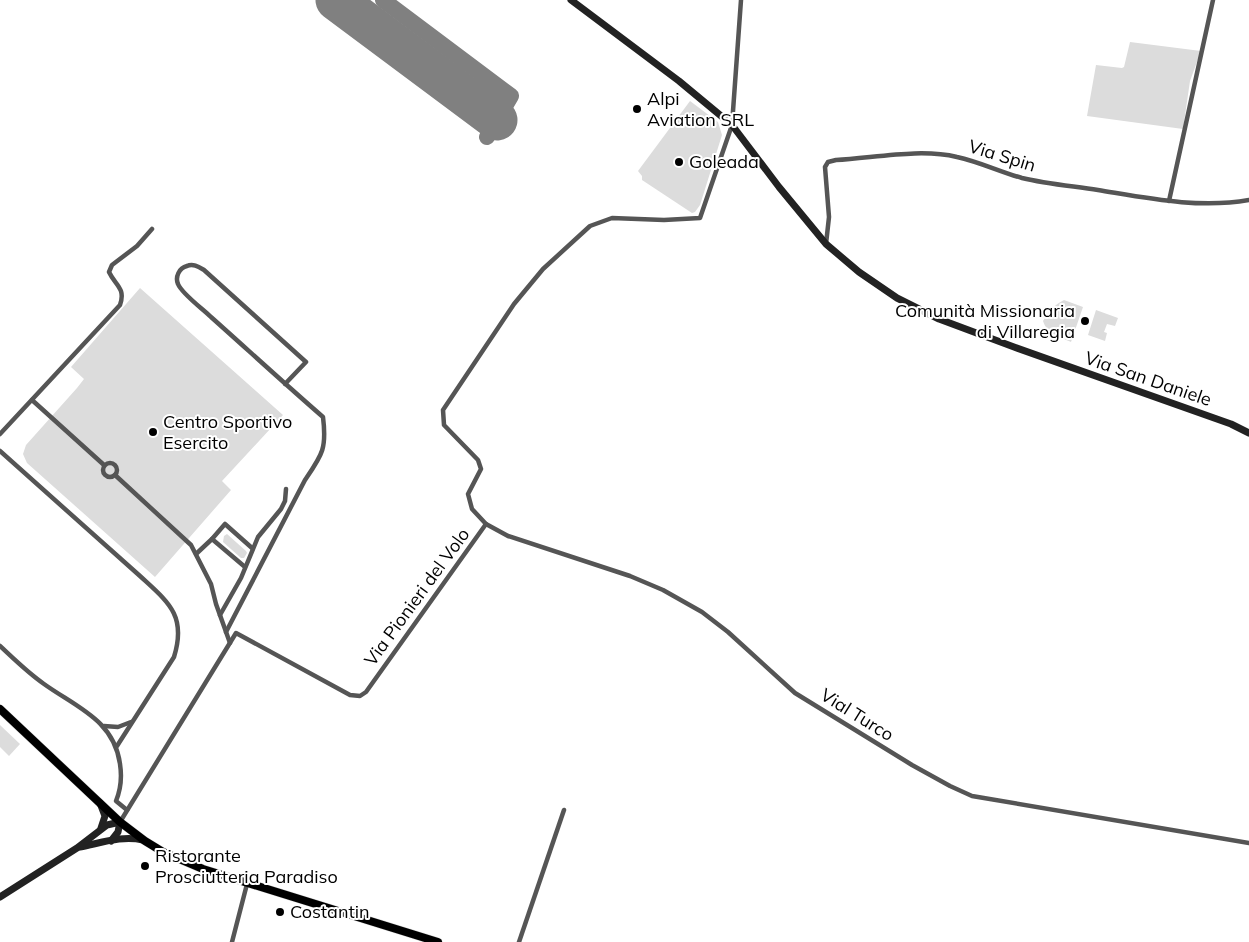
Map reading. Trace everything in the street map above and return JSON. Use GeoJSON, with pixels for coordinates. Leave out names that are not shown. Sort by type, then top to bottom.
{"type":"FeatureCollection","features":[{"type":"Feature","properties":{"kind":"main road"},"geometry":{"type":"LineString","coordinates":[[0,709],[120,822],[145,841],[182,861],[247,884],[438,942]]}},
{"type":"Feature","properties":{"kind":"street","name":"Via San Daniele"},"geometry":{"type":"LineString","coordinates":[[571,0],[679,81],[732,125],[779,187],[826,244],[867,278],[897,298],[939,319],[1014,348],[1231,424],[1249,433]]}},
{"type":"Feature","properties":{"kind":"street"},"geometry":{"type":"LineString","coordinates":[[732,125],[741,0]]}},
{"type":"Feature","properties":{"kind":"street"},"geometry":{"type":"LineString","coordinates":[[1169,201],[1213,0]]}},
{"type":"Feature","properties":{"kind":"street","name":"Via Pionieri del Volo"},"geometry":{"type":"LineString","coordinates":[[230,643],[236,633],[350,695],[360,696],[366,692],[486,524],[472,509],[468,494],[481,469],[478,460],[444,425],[442,410],[514,304],[543,269],[590,226],[612,218],[664,220],[700,218],[732,125]]}},
{"type":"Feature","properties":{"kind":"street","name":"Via Spin"},"geometry":{"type":"LineString","coordinates":[[826,244],[829,217],[825,167],[828,162],[836,160],[911,154],[956,156],[1024,178],[1071,187],[1169,201],[1219,204],[1249,200]]}},
{"type":"Feature","properties":{"kind":"street"},"geometry":{"type":"LineString","coordinates":[[0,434],[120,305],[123,296],[109,272],[112,265],[137,246],[152,229]]}},
{"type":"Feature","properties":{"kind":"street"},"geometry":{"type":"LineString","coordinates":[[226,632],[305,480],[320,458],[325,443],[323,417],[286,384],[180,288],[177,282],[178,274],[182,268],[188,264],[204,270],[306,362],[286,384]]}},
{"type":"Feature","properties":{"kind":"street"},"geometry":{"type":"LineString","coordinates":[[32,400],[104,465]]}},
{"type":"Feature","properties":{"kind":"street"},"geometry":{"type":"LineString","coordinates":[[0,451],[140,576],[162,597],[174,613],[179,627],[179,641],[174,657],[117,746]]}},
{"type":"Feature","properties":{"kind":"street"},"geometry":{"type":"LineString","coordinates":[[114,464],[117,471],[115,475],[111,478],[105,476],[102,470],[104,465],[114,464]]}},
{"type":"Feature","properties":{"kind":"street"},"geometry":{"type":"LineString","coordinates":[[111,841],[118,832],[120,822],[127,810],[230,643],[212,584],[191,545],[115,475]]}},
{"type":"Feature","properties":{"kind":"street"},"geometry":{"type":"LineString","coordinates":[[220,615],[241,578],[258,537],[281,509],[285,501],[286,489]]}},
{"type":"Feature","properties":{"kind":"street"},"geometry":{"type":"LineString","coordinates":[[196,554],[225,524],[252,548]]}},
{"type":"Feature","properties":{"kind":"street","name":"Vial Turco"},"geometry":{"type":"LineString","coordinates":[[486,524],[508,536],[630,576],[663,590],[702,612],[728,632],[795,694],[906,762],[972,796],[1249,843]]}},
{"type":"Feature","properties":{"kind":"street"},"geometry":{"type":"LineString","coordinates":[[212,539],[245,567]]}},
{"type":"Feature","properties":{"kind":"street"},"geometry":{"type":"LineString","coordinates":[[0,646],[36,678],[86,711],[104,726],[117,746],[122,776],[116,801],[127,810]]}},
{"type":"Feature","properties":{"kind":"street"},"geometry":{"type":"LineString","coordinates":[[104,726],[118,727],[132,722]]}},
{"type":"Feature","properties":{"kind":"street"},"geometry":{"type":"LineString","coordinates":[[100,803],[105,816],[100,830]]}},
{"type":"Feature","properties":{"kind":"street"},"geometry":{"type":"LineString","coordinates":[[519,942],[564,810]]}},
{"type":"Feature","properties":{"kind":"street"},"geometry":{"type":"LineString","coordinates":[[0,898],[78,848],[100,830],[113,822],[120,822]]}},
{"type":"Feature","properties":{"kind":"street"},"geometry":{"type":"LineString","coordinates":[[78,848],[133,838],[145,841]]}},
{"type":"Feature","properties":{"kind":"street"},"geometry":{"type":"LineString","coordinates":[[232,942],[247,884]]}},
{"type":"Feature","properties":{"kind":"shaded area"},"geometry":{"type":"Polygon","coordinates":[[[1130,42],[1201,51],[1190,81],[1183,129],[1087,116],[1096,65],[1124,67],[1130,42]]]}},
{"type":"Feature","properties":{"kind":"shaded area","name":"Goleada"},"geometry":{"type":"Polygon","coordinates":[[[690,101],[718,122],[722,135],[700,205],[692,213],[642,180],[642,176],[638,171],[690,101]]]}},
{"type":"Feature","properties":{"kind":"shaded area","name":"Centro Sportivo Esercito"},"geometry":{"type":"Polygon","coordinates":[[[140,288],[283,415],[222,481],[231,490],[155,577],[27,463],[23,454],[26,445],[84,379],[71,367],[140,288]]]}},
{"type":"Feature","properties":{"kind":"shaded area"},"geometry":{"type":"Polygon","coordinates":[[[1064,300],[1083,307],[1071,342],[1051,332],[1043,321],[1057,304],[1064,300]]]}},
{"type":"Feature","properties":{"kind":"shaded area"},"geometry":{"type":"Polygon","coordinates":[[[1096,310],[1118,318],[1115,326],[1107,324],[1104,332],[1107,333],[1105,341],[1088,335],[1096,310]]]}},
{"type":"Feature","properties":{"kind":"shaded area"},"geometry":{"type":"Polygon","coordinates":[[[227,534],[246,551],[247,553],[244,558],[241,558],[223,542],[224,536],[227,534]]]}},
{"type":"Feature","properties":{"kind":"shaded area"},"geometry":{"type":"Polygon","coordinates":[[[0,725],[20,744],[9,756],[0,747],[0,725]]]}},
{"type":"Feature","properties":{"kind":"taxiway"},"geometry":{"type":"LineString","coordinates":[[383,0],[511,96],[487,137]]}},
{"type":"Feature","properties":{"kind":"runway"},"geometry":{"type":"LineString","coordinates":[[336,0],[497,120]]}},
{"type":"Feature","properties":{"kind":"place","name":"Alpi Aviation SRL"},"geometry":{"type":"Point","coordinates":[637,109]}},
{"type":"Feature","properties":{"kind":"place","name":"Goleada"},"geometry":{"type":"Point","coordinates":[679,162]}},
{"type":"Feature","properties":{"kind":"place","name":"Comunità Missionaria di Villaregia"},"geometry":{"type":"Point","coordinates":[1085,321]}},
{"type":"Feature","properties":{"kind":"place","name":"Centro Sportivo Esercito"},"geometry":{"type":"Point","coordinates":[153,432]}},
{"type":"Feature","properties":{"kind":"place","name":"Ristorante Prosciutteria Paradiso"},"geometry":{"type":"Point","coordinates":[145,866]}},
{"type":"Feature","properties":{"kind":"place","name":"Costantin"},"geometry":{"type":"Point","coordinates":[280,912]}}]}
